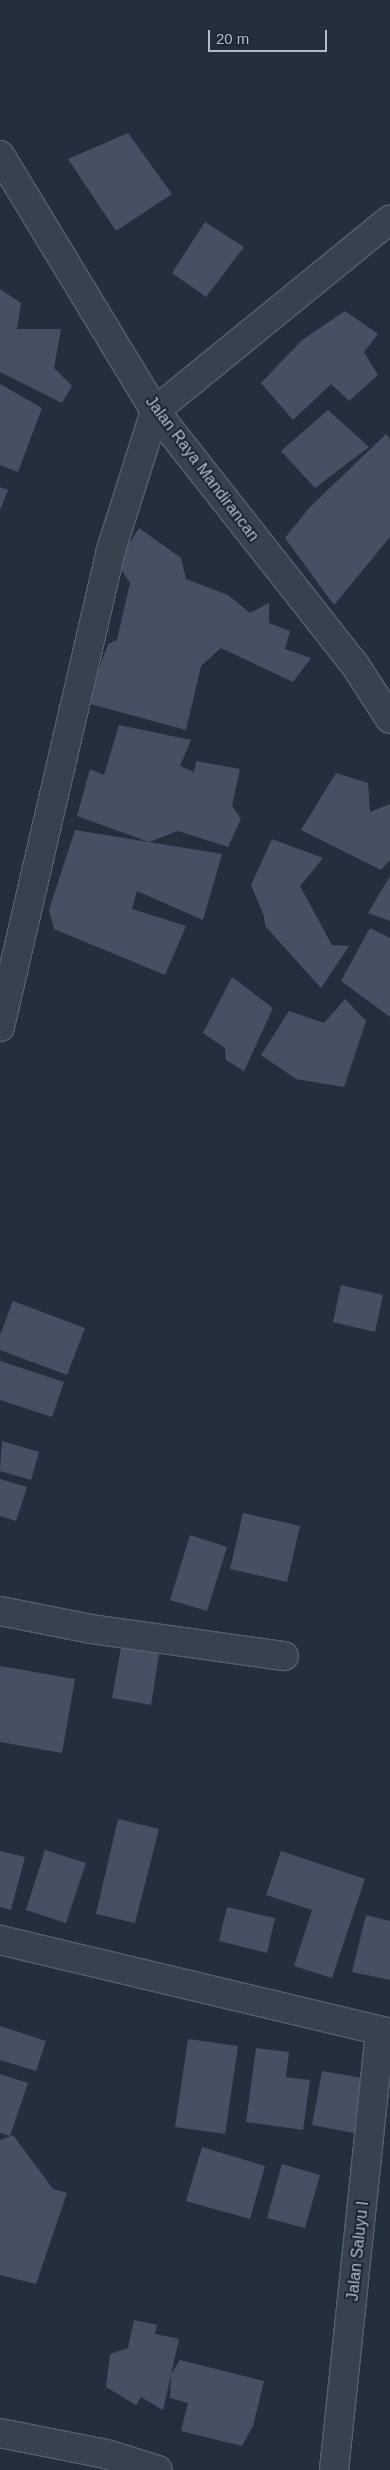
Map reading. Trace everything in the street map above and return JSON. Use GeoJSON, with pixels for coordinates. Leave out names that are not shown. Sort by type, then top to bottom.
{"type":"FeatureCollection","features":[{"type":"Feature","properties":{"kind":"street","name":"Jalan Raya Mandirancan"},"geometry":{"type":"LineString","coordinates":[[0,155],[155,411],[355,665],[390,719]]}},
{"type":"Feature","properties":{"kind":"street"},"geometry":{"type":"LineString","coordinates":[[0,1027],[111,550],[155,411],[390,218]]}},
{"type":"Feature","properties":{"kind":"street"},"geometry":{"type":"LineString","coordinates":[[0,1611],[91,1628],[284,1656]]}},
{"type":"Feature","properties":{"kind":"street"},"geometry":{"type":"LineString","coordinates":[[0,1940],[385,2033]]}},
{"type":"Feature","properties":{"kind":"street","name":"Jalan Saluyu I"},"geometry":{"type":"LineString","coordinates":[[334,2470],[385,2033]]}},
{"type":"Feature","properties":{"kind":"street"},"geometry":{"type":"LineString","coordinates":[[0,2433],[106,2454],[158,2470]]}},
{"type":"Feature","properties":{"kind":"building"},"geometry":{"type":"Polygon","coordinates":[[[128,133],[172,194],[116,231],[68,159],[128,133]]]}},
{"type":"Feature","properties":{"kind":"building"},"geometry":{"type":"Polygon","coordinates":[[[205,222],[244,247],[206,297],[172,273],[205,222]]]}},
{"type":"Feature","properties":{"kind":"building"},"geometry":{"type":"Polygon","coordinates":[[[0,289],[21,303],[17,329],[61,329],[54,368],[72,386],[62,403],[0,372],[0,289]]]}},
{"type":"Feature","properties":{"kind":"building"},"geometry":{"type":"Polygon","coordinates":[[[345,311],[378,334],[364,352],[378,375],[349,401],[331,384],[293,420],[261,383],[302,340],[345,311]]]}},
{"type":"Feature","properties":{"kind":"building"},"geometry":{"type":"Polygon","coordinates":[[[0,384],[42,408],[18,472],[0,465],[0,384]]]}},
{"type":"Feature","properties":{"kind":"building"},"geometry":{"type":"Polygon","coordinates":[[[328,410],[369,447],[315,488],[281,451],[328,410]]]}},
{"type":"Feature","properties":{"kind":"building"},"geometry":{"type":"Polygon","coordinates":[[[386,434],[390,439],[390,537],[334,605],[285,538],[310,507],[386,434]]]}},
{"type":"Feature","properties":{"kind":"building"},"geometry":{"type":"Polygon","coordinates":[[[0,487],[8,490],[0,510],[0,487]]]}},
{"type":"Feature","properties":{"kind":"building"},"geometry":{"type":"Polygon","coordinates":[[[139,528],[181,558],[186,579],[228,595],[250,613],[269,603],[269,623],[290,631],[285,649],[311,658],[293,682],[221,648],[201,666],[186,730],[87,703],[108,644],[117,640],[130,583],[117,563],[139,528]]]}},
{"type":"Feature","properties":{"kind":"building"},"geometry":{"type":"Polygon","coordinates":[[[119,725],[191,740],[180,766],[194,772],[196,761],[240,769],[232,806],[241,819],[228,847],[178,831],[149,842],[77,816],[90,769],[104,775],[119,725]]]}},
{"type":"Feature","properties":{"kind":"building"},"geometry":{"type":"Polygon","coordinates":[[[336,773],[368,783],[370,812],[390,804],[390,860],[381,870],[301,830],[336,773]]]}},
{"type":"Feature","properties":{"kind":"building"},"geometry":{"type":"Polygon","coordinates":[[[75,830],[222,854],[203,920],[137,891],[132,909],[186,926],[165,975],[54,929],[49,910],[75,830]]]}},
{"type":"Feature","properties":{"kind":"building"},"geometry":{"type":"Polygon","coordinates":[[[272,839],[323,858],[300,886],[332,945],[349,946],[321,988],[265,926],[264,916],[251,885],[272,839]]]}},
{"type":"Feature","properties":{"kind":"building"},"geometry":{"type":"Polygon","coordinates":[[[390,876],[390,921],[368,913],[390,876]]]}},
{"type":"Feature","properties":{"kind":"building"},"geometry":{"type":"Polygon","coordinates":[[[370,928],[390,938],[390,1017],[341,981],[370,928]]]}},
{"type":"Feature","properties":{"kind":"building"},"geometry":{"type":"Polygon","coordinates":[[[232,977],[273,1008],[244,1071],[226,1060],[225,1048],[203,1033],[232,977]]]}},
{"type":"Feature","properties":{"kind":"building"},"geometry":{"type":"Polygon","coordinates":[[[345,999],[366,1021],[344,1087],[296,1079],[261,1055],[289,1011],[324,1023],[345,999]]]}},
{"type":"Feature","properties":{"kind":"building"},"geometry":{"type":"Polygon","coordinates":[[[341,1285],[383,1295],[375,1332],[333,1322],[341,1285]]]}},
{"type":"Feature","properties":{"kind":"building"},"geometry":{"type":"Polygon","coordinates":[[[13,1301],[85,1328],[67,1375],[0,1350],[0,1335],[13,1301]]]}},
{"type":"Feature","properties":{"kind":"building"},"geometry":{"type":"Polygon","coordinates":[[[0,1361],[64,1382],[52,1417],[0,1400],[0,1361]]]}},
{"type":"Feature","properties":{"kind":"building"},"geometry":{"type":"Polygon","coordinates":[[[2,1441],[39,1452],[31,1480],[0,1471],[2,1441]]]}},
{"type":"Feature","properties":{"kind":"building"},"geometry":{"type":"Polygon","coordinates":[[[0,1479],[27,1487],[16,1521],[0,1516],[0,1479]]]}},
{"type":"Feature","properties":{"kind":"building"},"geometry":{"type":"Polygon","coordinates":[[[243,1513],[300,1526],[287,1582],[230,1569],[243,1513]]]}},
{"type":"Feature","properties":{"kind":"building"},"geometry":{"type":"Polygon","coordinates":[[[190,1535],[227,1547],[207,1611],[170,1600],[190,1535]]]}},
{"type":"Feature","properties":{"kind":"building"},"geometry":{"type":"Polygon","coordinates":[[[122,1642],[160,1648],[151,1705],[112,1698],[122,1642]]]}},
{"type":"Feature","properties":{"kind":"building"},"geometry":{"type":"Polygon","coordinates":[[[0,1666],[75,1679],[62,1753],[0,1742],[0,1666]]]}},
{"type":"Feature","properties":{"kind":"building"},"geometry":{"type":"Polygon","coordinates":[[[118,1819],[159,1829],[135,1923],[96,1914],[118,1819]]]}},
{"type":"Feature","properties":{"kind":"building"},"geometry":{"type":"Polygon","coordinates":[[[45,1850],[86,1863],[66,1923],[26,1910],[45,1850]]]}},
{"type":"Feature","properties":{"kind":"building"},"geometry":{"type":"Polygon","coordinates":[[[0,1851],[25,1857],[11,1910],[0,1907],[0,1851]]]}},
{"type":"Feature","properties":{"kind":"building"},"geometry":{"type":"Polygon","coordinates":[[[281,1851],[365,1879],[332,1978],[294,1966],[312,1910],[266,1895],[281,1851]]]}},
{"type":"Feature","properties":{"kind":"building"},"geometry":{"type":"Polygon","coordinates":[[[227,1907],[275,1918],[267,1953],[219,1941],[227,1907]]]}},
{"type":"Feature","properties":{"kind":"building"},"geometry":{"type":"Polygon","coordinates":[[[366,1915],[390,1921],[390,1980],[352,1972],[366,1915]]]}},
{"type":"Feature","properties":{"kind":"building"},"geometry":{"type":"Polygon","coordinates":[[[0,2026],[46,2041],[36,2071],[0,2060],[0,2026]]]}},
{"type":"Feature","properties":{"kind":"building"},"geometry":{"type":"Polygon","coordinates":[[[188,2039],[238,2046],[225,2134],[175,2127],[188,2039]]]}},
{"type":"Feature","properties":{"kind":"building"},"geometry":{"type":"Polygon","coordinates":[[[256,2048],[289,2052],[286,2077],[310,2080],[303,2130],[246,2122],[256,2048]]]}},
{"type":"Feature","properties":{"kind":"building"},"geometry":{"type":"Polygon","coordinates":[[[322,2071],[369,2079],[359,2134],[312,2125],[322,2071]]]}},
{"type":"Feature","properties":{"kind":"building"},"geometry":{"type":"Polygon","coordinates":[[[0,2074],[28,2083],[10,2136],[0,2133],[0,2074]]]}},
{"type":"Feature","properties":{"kind":"building"},"geometry":{"type":"Polygon","coordinates":[[[13,2135],[53,2189],[67,2193],[36,2284],[0,2275],[0,2140],[13,2135]]]}},
{"type":"Feature","properties":{"kind":"building"},"geometry":{"type":"Polygon","coordinates":[[[202,2147],[265,2166],[250,2219],[186,2201],[202,2147]]]}},
{"type":"Feature","properties":{"kind":"building"},"geometry":{"type":"Polygon","coordinates":[[[282,2164],[320,2175],[305,2228],[267,2218],[282,2164]]]}},
{"type":"Feature","properties":{"kind":"building"},"geometry":{"type":"Polygon","coordinates":[[[134,2320],[157,2325],[155,2334],[179,2339],[163,2410],[141,2397],[136,2405],[106,2387],[110,2354],[128,2348],[134,2320]]]}},
{"type":"Feature","properties":{"kind":"building"},"geometry":{"type":"Polygon","coordinates":[[[180,2360],[264,2381],[253,2426],[242,2446],[181,2431],[188,2403],[170,2398],[171,2374],[180,2360]]]}}]}
